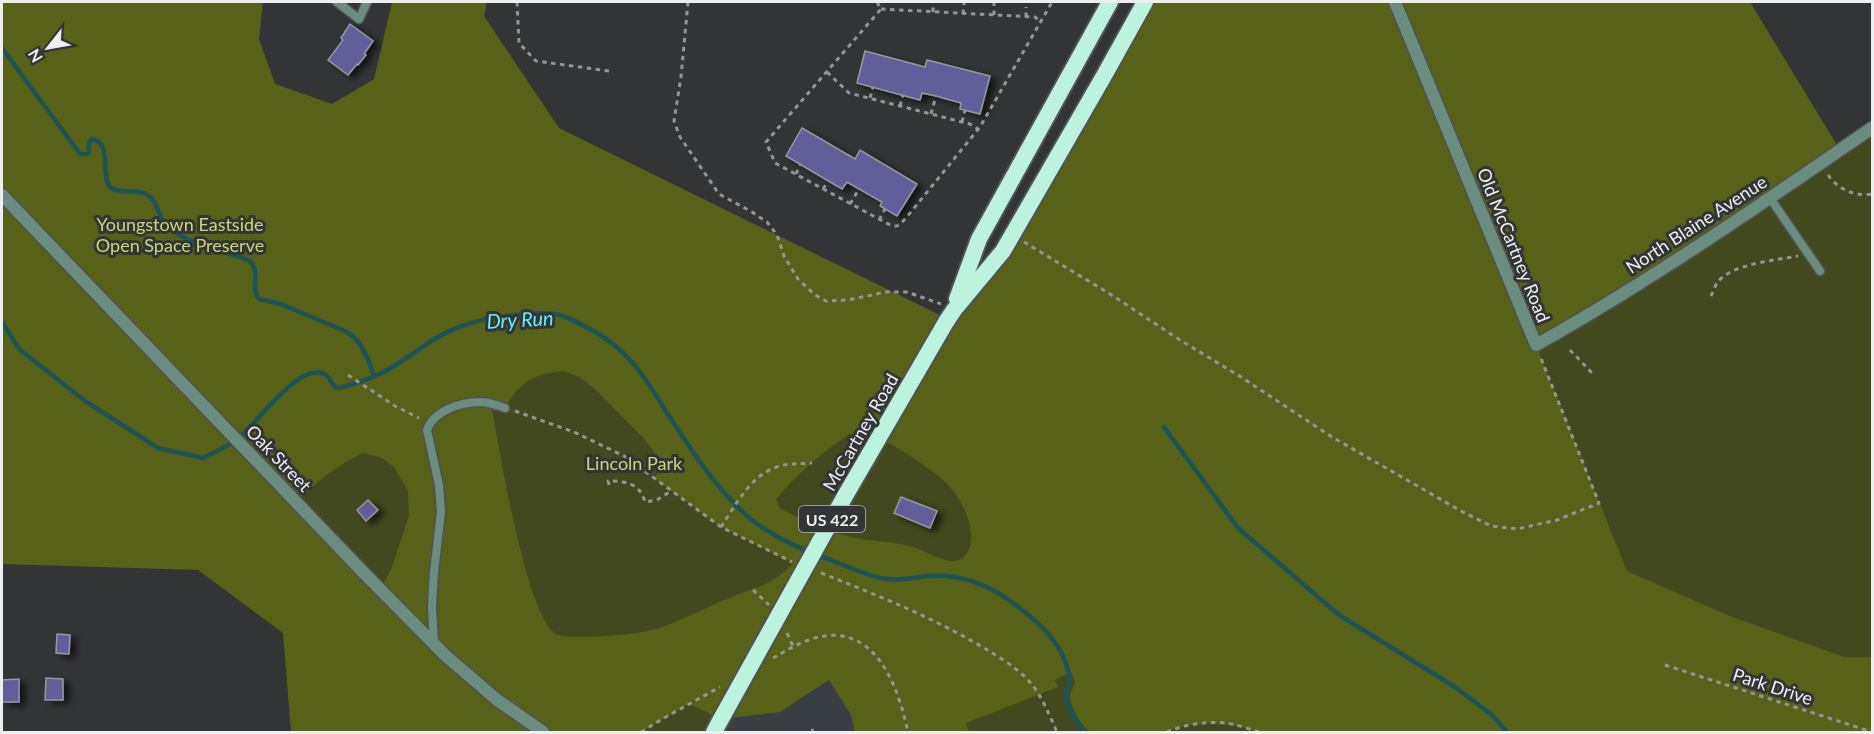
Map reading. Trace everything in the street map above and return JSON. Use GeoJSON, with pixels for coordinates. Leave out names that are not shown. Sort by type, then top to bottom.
{"type":"FeatureCollection","features":[{"type":"Feature","properties":{"kind":"highway","name":"McCartney Road"},"geometry":{"type":"LineString","coordinates":[[950,316],[979,239],[1110,2]]}},
{"type":"Feature","properties":{"kind":"highway","name":"McCartney Road"},"geometry":{"type":"LineString","coordinates":[[717,726],[845,496],[950,316],[1003,251],[1145,2]]}},
{"type":"Feature","properties":{"kind":"street","name":"Old McCartney Road"},"geometry":{"type":"LineString","coordinates":[[1395,2],[1536,345]]}},
{"type":"Feature","properties":{"kind":"street","name":"North Blaine Avenue"},"geometry":{"type":"LineString","coordinates":[[1536,345],[1657,272],[1872,128]]}},
{"type":"Feature","properties":{"kind":"street","name":"Oak Street"},"geometry":{"type":"LineString","coordinates":[[2,195],[434,644],[496,699],[543,732]]}},
{"type":"Feature","properties":{"kind":"lane"},"geometry":{"type":"LineString","coordinates":[[337,2],[359,19],[367,2]]}},
{"type":"Feature","properties":{"kind":"lane"},"geometry":{"type":"LineString","coordinates":[[1770,198],[1820,271]]}},
{"type":"Feature","properties":{"kind":"lane"},"geometry":{"type":"LineString","coordinates":[[434,644],[432,607],[441,512],[440,485],[426,430],[429,422],[446,410],[461,405],[480,402],[505,408]]}},
{"type":"Feature","properties":{"kind":"path"},"geometry":{"type":"LineString","coordinates":[[517,2],[519,43],[536,62],[609,71]]}},
{"type":"Feature","properties":{"kind":"path"},"geometry":{"type":"LineString","coordinates":[[688,2],[681,77],[674,121],[680,137],[719,194],[767,222],[777,235],[784,256],[798,279],[815,295],[826,301],[848,300],[886,292],[907,292],[929,298],[950,316]]}},
{"type":"Feature","properties":{"kind":"path"},"geometry":{"type":"LineString","coordinates":[[877,2],[880,9]]}},
{"type":"Feature","properties":{"kind":"path"},"geometry":{"type":"LineString","coordinates":[[933,2],[933,12]]}},
{"type":"Feature","properties":{"kind":"path"},"geometry":{"type":"LineString","coordinates":[[963,14],[964,2]]}},
{"type":"Feature","properties":{"kind":"path"},"geometry":{"type":"LineString","coordinates":[[994,2],[994,15]]}},
{"type":"Feature","properties":{"kind":"path"},"geometry":{"type":"LineString","coordinates":[[880,9],[766,142],[775,163],[892,226],[900,225],[978,129],[1052,2]]}},
{"type":"Feature","properties":{"kind":"path"},"geometry":{"type":"LineString","coordinates":[[1026,8],[1026,17]]}},
{"type":"Feature","properties":{"kind":"path"},"geometry":{"type":"LineString","coordinates":[[880,9],[1035,17],[1041,22]]}},
{"type":"Feature","properties":{"kind":"path"},"geometry":{"type":"LineString","coordinates":[[827,72],[849,93],[970,124],[978,129]]}},
{"type":"Feature","properties":{"kind":"path"},"geometry":{"type":"LineString","coordinates":[[870,98],[873,87]]}},
{"type":"Feature","properties":{"kind":"path"},"geometry":{"type":"LineString","coordinates":[[900,106],[903,95]]}},
{"type":"Feature","properties":{"kind":"path"},"geometry":{"type":"LineString","coordinates":[[931,114],[936,96]]}},
{"type":"Feature","properties":{"kind":"path"},"geometry":{"type":"LineString","coordinates":[[962,122],[965,110]]}},
{"type":"Feature","properties":{"kind":"path"},"geometry":{"type":"LineString","coordinates":[[1821,163],[1839,187],[1851,192],[1872,194]]}},
{"type":"Feature","properties":{"kind":"path"},"geometry":{"type":"LineString","coordinates":[[796,174],[800,165]]}},
{"type":"Feature","properties":{"kind":"path"},"geometry":{"type":"LineString","coordinates":[[823,189],[828,181]]}},
{"type":"Feature","properties":{"kind":"path"},"geometry":{"type":"LineString","coordinates":[[850,204],[859,189]]}},
{"type":"Feature","properties":{"kind":"path"},"geometry":{"type":"LineString","coordinates":[[879,220],[885,209]]}},
{"type":"Feature","properties":{"kind":"path","name":"Old McCartney Road"},"geometry":{"type":"LineString","coordinates":[[1012,235],[1241,376],[1332,437],[1491,526],[1517,529],[1557,520],[1599,503],[1536,345]]}},
{"type":"Feature","properties":{"kind":"path"},"geometry":{"type":"LineString","coordinates":[[1712,296],[1717,282],[1728,273],[1749,266],[1809,254]]}},
{"type":"Feature","properties":{"kind":"path"},"geometry":{"type":"LineString","coordinates":[[1570,350],[1592,373]]}},
{"type":"Feature","properties":{"kind":"path"},"geometry":{"type":"LineString","coordinates":[[348,375],[395,406],[429,422]]}},
{"type":"Feature","properties":{"kind":"path"},"geometry":{"type":"LineString","coordinates":[[721,527],[744,493],[773,468],[788,464],[812,463]]}},
{"type":"Feature","properties":{"kind":"path"},"geometry":{"type":"LineString","coordinates":[[609,485],[608,481],[628,482],[641,492],[645,502],[657,500],[671,491]]}},
{"type":"Feature","properties":{"kind":"path"},"geometry":{"type":"LineString","coordinates":[[753,590],[768,603]]}},
{"type":"Feature","properties":{"kind":"path"},"geometry":{"type":"LineString","coordinates":[[785,628],[793,647]]}},
{"type":"Feature","properties":{"kind":"path"},"geometry":{"type":"LineString","coordinates":[[773,658],[793,647],[823,636],[843,636],[859,640],[875,654],[890,677],[903,710],[908,732]]}},
{"type":"Feature","properties":{"kind":"path","name":"Park Drive"},"geometry":{"type":"LineString","coordinates":[[1665,665],[1872,732]]}},
{"type":"Feature","properties":{"kind":"path"},"geometry":{"type":"LineString","coordinates":[[641,732],[722,686]]}},
{"type":"Feature","properties":{"kind":"path"},"geometry":{"type":"LineString","coordinates":[[1167,732],[1205,723],[1232,724],[1260,732]]}},
{"type":"Feature","properties":{"kind":"shaded area"},"geometry":{"type":"Polygon","coordinates":[[[829,680],[851,715],[855,732],[714,732],[721,719],[780,712],[829,680]]]}},
{"type":"Feature","properties":{"kind":"green space","name":"Lincoln Park"},"geometry":{"type":"Polygon","coordinates":[[[2,2],[275,84],[948,319],[1316,479],[1872,128],[1872,732],[855,732],[851,715],[829,680],[780,712],[721,719],[714,732],[543,732],[496,699],[283,488],[2,2]]]}},
{"type":"Feature","properties":{"kind":"green space","name":"Youngstown Eastside Open Space Preserve"},"geometry":{"type":"Polygon","coordinates":[[[2,2],[263,2],[259,39],[275,84],[332,104],[374,79],[392,2],[487,2],[484,16],[559,128],[948,319],[1003,251],[1145,2],[1750,2],[1840,150],[1536,345],[1627,571],[1727,615],[1844,657],[1872,657],[1872,732],[1253,732],[1253,730],[1242,727],[1221,724],[1199,724],[1167,732],[1089,731],[1074,711],[1070,695],[1075,682],[1071,672],[1055,680],[1058,687],[966,723],[969,732],[855,732],[851,715],[829,680],[780,712],[721,719],[689,704],[641,732],[291,732],[283,633],[198,570],[2,564],[2,2]],[[563,371],[543,374],[522,386],[505,408],[491,404],[507,490],[524,563],[545,620],[556,634],[571,637],[608,636],[659,628],[766,584],[793,563],[721,527],[654,478],[665,466],[645,440],[580,377],[563,371]],[[850,434],[820,455],[793,481],[776,499],[780,508],[843,535],[910,546],[951,561],[964,557],[970,545],[970,527],[963,506],[950,487],[919,462],[886,442],[868,435],[850,434]],[[363,453],[345,463],[296,502],[380,589],[391,570],[409,516],[408,491],[394,467],[382,458],[363,453]]]}},
{"type":"Feature","properties":{"kind":"building"},"geometry":{"type":"Polygon","coordinates":[[[350,24],[373,41],[364,54],[366,55],[348,75],[328,60],[343,40],[341,38],[350,24]]]}},
{"type":"Feature","properties":{"kind":"building"},"geometry":{"type":"Polygon","coordinates":[[[865,51],[925,67],[927,60],[990,76],[980,114],[960,109],[961,103],[936,96],[922,93],[920,100],[857,83],[865,51]]]}},
{"type":"Feature","properties":{"kind":"building"},"geometry":{"type":"Polygon","coordinates":[[[802,128],[855,159],[860,150],[917,184],[897,216],[880,206],[882,202],[847,182],[842,189],[786,156],[802,128]]]}},
{"type":"Feature","properties":{"kind":"building"},"geometry":{"type":"Polygon","coordinates":[[[901,497],[937,511],[930,528],[894,513],[901,497]]]}},
{"type":"Feature","properties":{"kind":"building"},"geometry":{"type":"Polygon","coordinates":[[[368,500],[378,510],[366,521],[357,510],[368,500]]]}},
{"type":"Feature","properties":{"kind":"building"},"geometry":{"type":"Polygon","coordinates":[[[57,634],[70,635],[69,654],[56,653],[57,634]]]}},
{"type":"Feature","properties":{"kind":"building"},"geometry":{"type":"Polygon","coordinates":[[[46,678],[63,679],[63,700],[45,700],[46,678]]]}},
{"type":"Feature","properties":{"kind":"building"},"geometry":{"type":"Polygon","coordinates":[[[19,679],[19,702],[2,702],[2,680],[19,679]]]}},
{"type":"Feature","properties":{"kind":"waterway"},"geometry":{"type":"LineString","coordinates":[[2,48],[80,154],[89,152],[89,143],[92,139],[102,146],[107,182],[110,187],[146,194],[154,201],[165,224],[178,234],[198,244],[250,261],[255,271],[255,290],[259,299],[281,304],[353,336],[367,357],[374,376]]}},
{"type":"Feature","properties":{"kind":"waterway","name":"Dry Run"},"geometry":{"type":"LineString","coordinates":[[2,322],[19,349],[85,401],[158,448],[203,458],[236,440],[279,396],[305,375],[317,372],[327,376],[335,387],[340,388],[385,371],[438,337],[466,324],[516,315],[544,313],[564,316],[605,338],[630,359],[717,484],[736,506],[768,532],[804,550],[875,577],[898,580],[924,576],[949,576],[968,580],[995,591],[1024,611],[1053,640],[1066,662],[1069,678],[1066,698],[1076,720],[1085,732]]}},
{"type":"Feature","properties":{"kind":"waterway"},"geometry":{"type":"LineString","coordinates":[[1164,427],[1238,528],[1339,615],[1455,687],[1492,715],[1507,732]]}}]}
